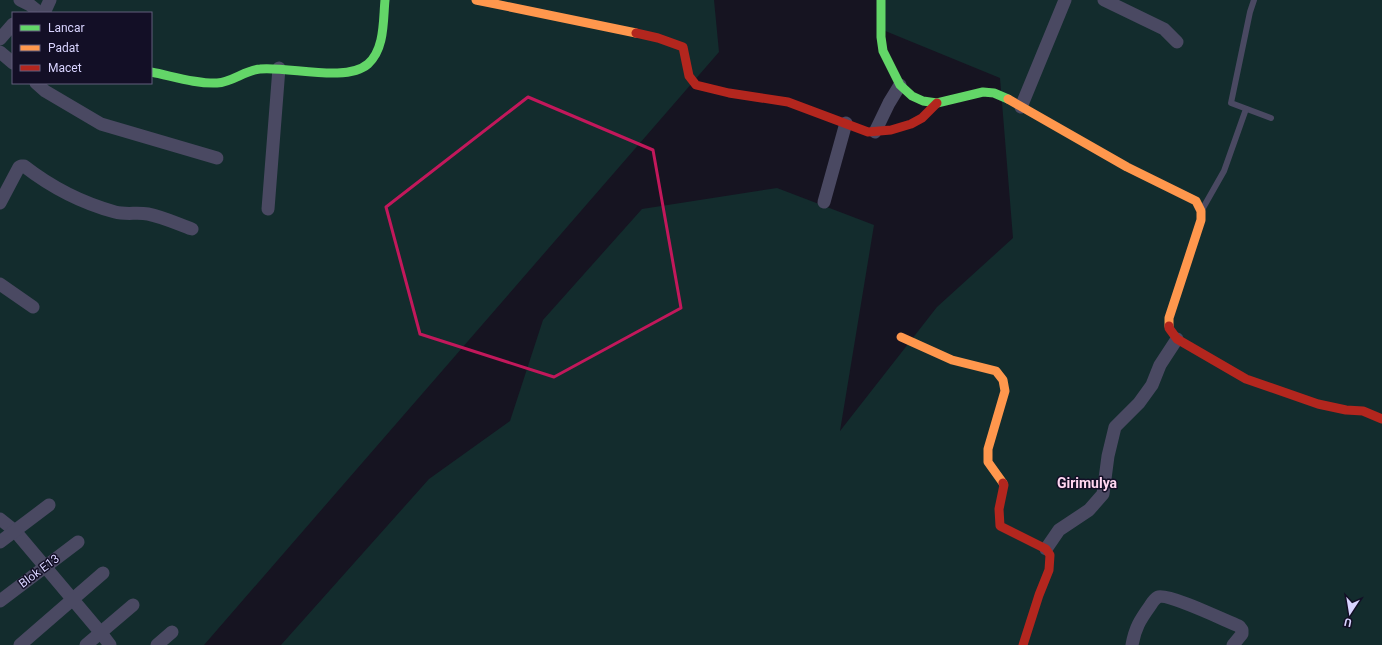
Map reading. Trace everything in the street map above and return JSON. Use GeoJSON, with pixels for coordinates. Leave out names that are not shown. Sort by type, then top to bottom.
{"type":"FeatureCollection","features":[{"type":"Feature","properties":{"kind":"street"},"geometry":{"type":"LineString","coordinates":[[44,12],[50,0]]}},
{"type":"Feature","properties":{"kind":"street"},"geometry":{"type":"LineString","coordinates":[[152,72],[196,81],[218,83],[260,68],[279,68],[336,73],[359,70],[368,64],[378,49],[385,0]]}},
{"type":"Feature","properties":{"kind":"street"},"geometry":{"type":"LineString","coordinates":[[476,0],[658,38],[674,43],[683,47],[689,76],[696,85],[729,93],[788,102],[868,132],[905,127],[920,120],[937,103]]}},
{"type":"Feature","properties":{"kind":"street"},"geometry":{"type":"LineString","coordinates":[[881,0],[881,37],[883,51],[900,85],[912,96],[923,101],[937,103],[983,92],[994,93],[1009,99],[1127,167],[1196,201],[1201,211],[1201,220],[1168,318],[1169,328],[1177,339],[1227,369],[1271,388],[1324,405],[1370,413],[1382,419]]}},
{"type":"Feature","properties":{"kind":"street"},"geometry":{"type":"LineString","coordinates":[[1021,107],[1065,0]]}},
{"type":"Feature","properties":{"kind":"street"},"geometry":{"type":"LineString","coordinates":[[1104,0],[1164,29],[1177,42]]}},
{"type":"Feature","properties":{"kind":"street"},"geometry":{"type":"LineString","coordinates":[[24,6],[38,12]]}},
{"type":"Feature","properties":{"kind":"street"},"geometry":{"type":"LineString","coordinates":[[0,39],[12,25]]}},
{"type":"Feature","properties":{"kind":"street"},"geometry":{"type":"LineString","coordinates":[[0,52],[12,62]]}},
{"type":"Feature","properties":{"kind":"street"},"geometry":{"type":"LineString","coordinates":[[268,209],[279,68]]}},
{"type":"Feature","properties":{"kind":"street"},"geometry":{"type":"LineString","coordinates":[[37,84],[45,91],[101,124],[217,158]]}},
{"type":"Feature","properties":{"kind":"street"},"geometry":{"type":"LineString","coordinates":[[875,132],[889,103],[900,85]]}},
{"type":"Feature","properties":{"kind":"street"},"geometry":{"type":"LineString","coordinates":[[824,202],[846,124]]}},
{"type":"Feature","properties":{"kind":"street"},"geometry":{"type":"LineString","coordinates":[[0,203],[19,167],[24,166],[49,184],[102,208],[116,213],[126,214],[136,212],[149,214],[192,229]]}},
{"type":"Feature","properties":{"kind":"street"},"geometry":{"type":"LineString","coordinates":[[0,284],[34,307]]}},
{"type":"Feature","properties":{"kind":"street"},"geometry":{"type":"LineString","coordinates":[[901,337],[952,360],[996,372],[1003,380],[1005,391],[988,450],[988,462],[1004,485],[999,509],[1000,526],[1046,549],[1050,555],[1050,570],[1039,595],[1023,645]]}},
{"type":"Feature","properties":{"kind":"street"},"geometry":{"type":"LineString","coordinates":[[1046,549],[1059,530],[1089,510],[1103,494],[1108,456],[1115,427],[1139,403],[1152,385],[1160,366],[1177,339]]}},
{"type":"Feature","properties":{"kind":"street"},"geometry":{"type":"LineString","coordinates":[[0,542],[49,505]]}},
{"type":"Feature","properties":{"kind":"street"},"geometry":{"type":"LineString","coordinates":[[0,519],[15,531],[102,633],[110,645]]}},
{"type":"Feature","properties":{"kind":"street","name":"Blok E13"},"geometry":{"type":"LineString","coordinates":[[0,601],[44,566],[78,542]]}},
{"type":"Feature","properties":{"kind":"street"},"geometry":{"type":"LineString","coordinates":[[20,645],[103,573]]}},
{"type":"Feature","properties":{"kind":"street"},"geometry":{"type":"LineString","coordinates":[[1132,645],[1138,622],[1153,601],[1157,598],[1163,597],[1177,601],[1239,626],[1242,630],[1242,634],[1233,645]]}},
{"type":"Feature","properties":{"kind":"street"},"geometry":{"type":"LineString","coordinates":[[86,645],[102,633],[133,605]]}},
{"type":"Feature","properties":{"kind":"street"},"geometry":{"type":"LineString","coordinates":[[157,645],[172,632]]}},
{"type":"Feature","properties":{"kind":"lane"},"geometry":{"type":"LineString","coordinates":[[1254,0],[1250,12],[1232,103],[1271,118]]}},
{"type":"Feature","properties":{"kind":"lane"},"geometry":{"type":"LineString","coordinates":[[1201,211],[1224,171],[1246,108]]}},
{"type":"Feature","properties":{"kind":"highlighted area"},"geometry":{"type":"Polygon","coordinates":[[[528,97],[653,150],[681,308],[554,377],[420,334],[386,207],[528,97]]]}},
{"type":"Feature","properties":{"kind":"green space"},"geometry":{"type":"Polygon","coordinates":[[[0,0],[714,0],[719,52],[204,645],[0,645],[0,0]]]}},
{"type":"Feature","properties":{"kind":"green space"},"geometry":{"type":"Polygon","coordinates":[[[881,0],[1382,0],[1382,645],[281,645],[429,479],[510,421],[543,320],[642,209],[777,188],[874,225],[840,431],[937,307],[1013,238],[1000,78],[878,28],[881,0]]]}},
{"type":"Feature","properties":{"kind":"traffic: fast"},"geometry":{"type":"LineString","coordinates":[[152,72],[192,81],[217,83],[228,81],[249,71],[260,69],[332,73],[358,70],[368,64],[374,58],[378,50],[382,34],[385,0]]}},
{"type":"Feature","properties":{"kind":"traffic: fast"},"geometry":{"type":"LineString","coordinates":[[881,0],[881,37],[883,51],[900,85],[912,96],[923,101],[937,103],[983,92],[994,93],[1008,99]]}},
{"type":"Feature","properties":{"kind":"traffic: slow"},"geometry":{"type":"LineString","coordinates":[[476,0],[636,33]]}},
{"type":"Feature","properties":{"kind":"traffic: slow"},"geometry":{"type":"LineString","coordinates":[[1008,99],[1127,167],[1196,201],[1201,211],[1201,220],[1169,318],[1169,326]]}},
{"type":"Feature","properties":{"kind":"traffic: slow"},"geometry":{"type":"LineString","coordinates":[[901,337],[952,360],[996,371],[1003,380],[1005,391],[988,449],[988,462],[1003,483]]}},
{"type":"Feature","properties":{"kind":"traffic: jam"},"geometry":{"type":"LineString","coordinates":[[636,33],[658,38],[683,47],[689,76],[696,85],[729,93],[788,102],[868,132],[891,130],[911,124],[922,118],[937,103]]}},
{"type":"Feature","properties":{"kind":"traffic: jam"},"geometry":{"type":"LineString","coordinates":[[1169,326],[1177,339],[1246,379],[1318,404],[1346,410],[1363,411],[1382,419]]}},
{"type":"Feature","properties":{"kind":"traffic: jam"},"geometry":{"type":"LineString","coordinates":[[1003,483],[1004,485],[999,509],[1000,526],[1046,549],[1050,555],[1049,570],[1039,595],[1023,645]]}},
{"type":"Feature","properties":{"kind":"district","name":"Girimulya"},"geometry":{"type":"Point","coordinates":[1087,483]}}]}
